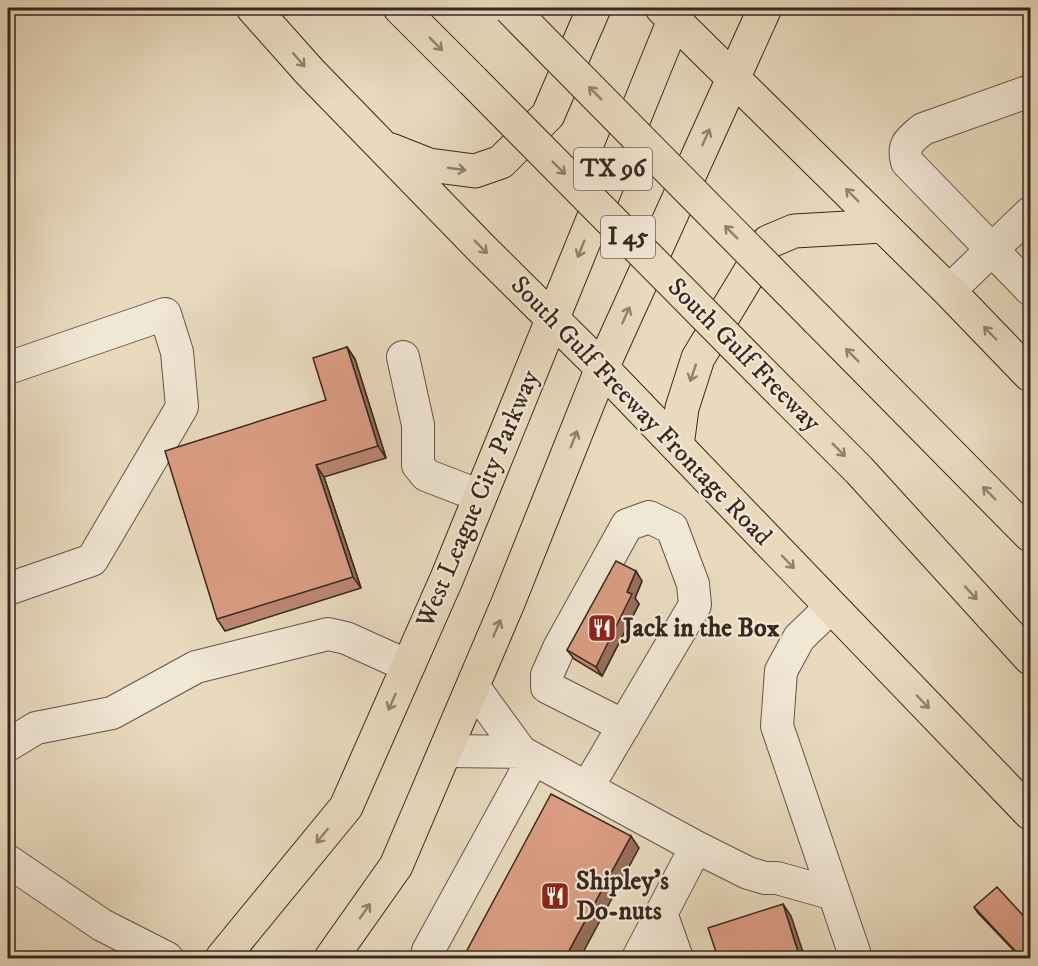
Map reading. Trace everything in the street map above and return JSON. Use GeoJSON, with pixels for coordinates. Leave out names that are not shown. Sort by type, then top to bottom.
{"type":"FeatureCollection","features":[{"type":"Feature","properties":{"kind":"main road","name":"South Gulf Freeway Frontage Road"},"geometry":{"type":"LineString","coordinates":[[253,8],[381,146],[602,368],[1030,813]]}},
{"type":"Feature","properties":{"kind":"main road","name":"South Gulf Freeway"},"geometry":{"type":"LineString","coordinates":[[400,8],[859,470],[1030,658]]}},
{"type":"Feature","properties":{"kind":"main road"},"geometry":{"type":"LineString","coordinates":[[510,8],[1030,534]]}},
{"type":"Feature","properties":{"kind":"main road"},"geometry":{"type":"LineString","coordinates":[[381,146],[429,165],[475,171],[501,162],[548,115],[594,8]]}},
{"type":"Feature","properties":{"kind":"main road","name":"TX 96"},"geometry":{"type":"LineString","coordinates":[[602,368],[765,8]]}},
{"type":"Feature","properties":{"kind":"main road"},"geometry":{"type":"LineString","coordinates":[[671,12],[733,79],[949,291],[1030,375]]}},
{"type":"Feature","properties":{"kind":"main road","name":"West League City Parkway"},"geometry":{"type":"LineString","coordinates":[[222,958],[346,807],[447,578],[553,319],[671,12]]}},
{"type":"Feature","properties":{"kind":"main road"},"geometry":{"type":"LineString","coordinates":[[677,446],[682,408],[698,358],[768,242],[794,231],[883,226]]}},
{"type":"Feature","properties":{"kind":"main road"},"geometry":{"type":"LineString","coordinates":[[331,958],[396,866],[513,592],[602,368]]}},
{"type":"Feature","properties":{"kind":"street"},"geometry":{"type":"LineString","coordinates":[[1030,92],[923,129],[909,141],[904,152],[907,162],[1030,289]]}},
{"type":"Feature","properties":{"kind":"street"},"geometry":{"type":"LineString","coordinates":[[949,291],[1030,213]]}},
{"type":"Feature","properties":{"kind":"street"},"geometry":{"type":"LineString","coordinates":[[8,368],[165,314],[177,352],[182,407],[92,560],[8,589]]}},
{"type":"Feature","properties":{"kind":"street"},"geometry":{"type":"LineString","coordinates":[[403,357],[418,425],[417,465],[426,475],[480,496]]}},
{"type":"Feature","properties":{"kind":"street"},"geometry":{"type":"LineString","coordinates":[[587,788],[624,726],[695,605],[693,584],[672,528],[649,517],[627,525],[559,648],[547,675],[547,687],[624,726]]}},
{"type":"Feature","properties":{"kind":"street"},"geometry":{"type":"LineString","coordinates":[[831,607],[799,638],[782,671],[777,726],[856,958]]}},
{"type":"Feature","properties":{"kind":"street"},"geometry":{"type":"LineString","coordinates":[[8,745],[36,728],[112,712],[196,667],[328,634],[346,638],[408,666]]}},
{"type":"Feature","properties":{"kind":"street"},"geometry":{"type":"LineString","coordinates":[[473,686],[527,756],[748,873],[765,878],[777,878],[834,894]]}},
{"type":"Feature","properties":{"kind":"street"},"geometry":{"type":"LineString","coordinates":[[445,751],[527,756]]}},
{"type":"Feature","properties":{"kind":"street"},"geometry":{"type":"LineString","coordinates":[[428,958],[428,951],[527,756]]}},
{"type":"Feature","properties":{"kind":"street"},"geometry":{"type":"LineString","coordinates":[[777,878],[814,835]]}},
{"type":"Feature","properties":{"kind":"street"},"geometry":{"type":"LineString","coordinates":[[638,958],[696,847]]}},
{"type":"Feature","properties":{"kind":"street"},"geometry":{"type":"LineString","coordinates":[[8,861],[102,926],[167,958]]}},
{"type":"Feature","properties":{"kind":"street"},"geometry":{"type":"LineString","coordinates":[[661,913],[677,958]]}},
{"type":"Feature","properties":{"kind":"building"},"geometry":{"type":"Polygon","coordinates":[[[347,347],[378,446],[316,465],[353,577],[217,619],[165,451],[326,400],[313,358],[347,347]]]}},
{"type":"Feature","properties":{"kind":"building","name":"Jack in the Box"},"geometry":{"type":"Polygon","coordinates":[[[616,561],[636,571],[627,592],[632,594],[596,667],[567,650],[616,561]]]}},
{"type":"Feature","properties":{"kind":"building"},"geometry":{"type":"Polygon","coordinates":[[[551,794],[631,836],[565,958],[473,958],[465,954],[551,794]]]}},
{"type":"Feature","properties":{"kind":"building"},"geometry":{"type":"Polygon","coordinates":[[[997,887],[1030,923],[1030,958],[1022,958],[974,907],[997,887]]]}},
{"type":"Feature","properties":{"kind":"building"},"geometry":{"type":"Polygon","coordinates":[[[783,904],[800,958],[718,958],[708,928],[783,904]]]}},
{"type":"Feature","properties":{"kind":"place","name":"Jack in the Box"},"geometry":{"type":"Point","coordinates":[602,628]}},
{"type":"Feature","properties":{"kind":"place","name":"Shipley's Do-nuts"},"geometry":{"type":"Point","coordinates":[555,896]}}]}
